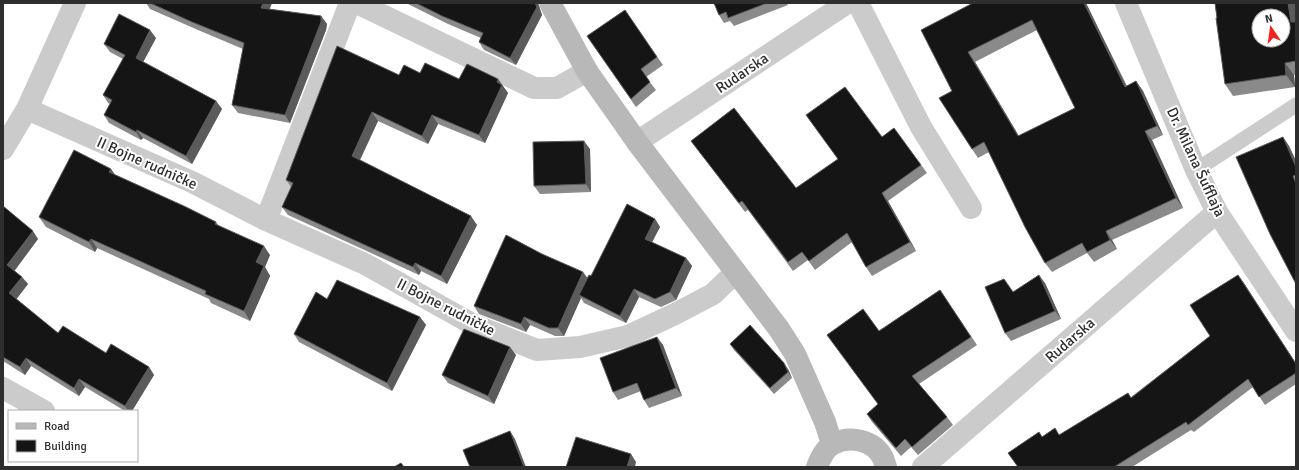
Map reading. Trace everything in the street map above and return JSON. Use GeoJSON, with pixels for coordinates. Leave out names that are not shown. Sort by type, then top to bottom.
{"type":"FeatureCollection","features":[{"type":"Feature","properties":{"kind":"street"},"geometry":{"type":"LineString","coordinates":[[3,149],[27,109],[75,3]]}},
{"type":"Feature","properties":{"kind":"street"},"geometry":{"type":"LineString","coordinates":[[266,220],[350,3]]}},
{"type":"Feature","properties":{"kind":"street"},"geometry":{"type":"LineString","coordinates":[[357,3],[534,88],[557,88],[587,71]]}},
{"type":"Feature","properties":{"kind":"street"},"geometry":{"type":"LineString","coordinates":[[550,3],[587,71],[637,142],[779,329],[795,354],[825,422],[832,444]]}},
{"type":"Feature","properties":{"kind":"street","name":"Rudarska"},"geometry":{"type":"LineString","coordinates":[[637,142],[847,3]]}},
{"type":"Feature","properties":{"kind":"street"},"geometry":{"type":"LineString","coordinates":[[858,3],[921,127],[971,208]]}},
{"type":"Feature","properties":{"kind":"street","name":"Dr. Milana Šufflaja"},"geometry":{"type":"LineString","coordinates":[[1126,3],[1196,170],[1217,212],[1296,331]]}},
{"type":"Feature","properties":{"kind":"street","name":"II Bojne rudničke"},"geometry":{"type":"LineString","coordinates":[[27,109],[192,182],[266,220],[365,264],[474,325],[537,350],[580,347],[628,336],[713,294],[736,272]]}},
{"type":"Feature","properties":{"kind":"street","name":"Rudarska"},"geometry":{"type":"LineString","coordinates":[[923,467],[1217,212]]}},
{"type":"Feature","properties":{"kind":"street"},"geometry":{"type":"LineString","coordinates":[[3,388],[42,410]]}},
{"type":"Feature","properties":{"kind":"street"},"geometry":{"type":"LineString","coordinates":[[817,467],[821,457],[832,444],[848,440],[858,440],[868,443],[877,450],[883,458],[886,467]]}},
{"type":"Feature","properties":{"kind":"lane"},"geometry":{"type":"LineString","coordinates":[[1196,170],[1296,105]]}},
{"type":"Feature","properties":{"kind":"building"},"geometry":{"type":"Polygon","coordinates":[[[150,3],[263,3],[261,8],[321,16],[321,22],[285,115],[232,105],[244,43],[150,3]]]}},
{"type":"Feature","properties":{"kind":"building"},"geometry":{"type":"Polygon","coordinates":[[[416,3],[535,3],[537,7],[510,58],[479,42],[483,33],[442,16],[416,3]]]}},
{"type":"Feature","properties":{"kind":"building"},"geometry":{"type":"Polygon","coordinates":[[[714,3],[767,3],[728,18],[726,12],[719,15],[714,3]]]}},
{"type":"Feature","properties":{"kind":"building"},"geometry":{"type":"Polygon","coordinates":[[[973,3],[1084,3],[1125,87],[1136,81],[1157,126],[1145,131],[1176,198],[1106,231],[1110,240],[1087,252],[1082,243],[1045,263],[1025,227],[984,142],[972,149],[939,98],[952,91],[921,30],[973,3]],[[1032,20],[968,52],[1018,136],[1075,108],[1032,20]]]}},
{"type":"Feature","properties":{"kind":"building"},"geometry":{"type":"Polygon","coordinates":[[[1215,3],[1288,3],[1289,8],[1251,8],[1251,48],[1291,48],[1291,22],[1296,22],[1296,61],[1285,63],[1286,75],[1225,84],[1215,3]]]}},
{"type":"Feature","properties":{"kind":"building"},"geometry":{"type":"Polygon","coordinates":[[[625,10],[657,57],[641,69],[650,82],[631,99],[587,36],[625,10]]]}},
{"type":"Feature","properties":{"kind":"building"},"geometry":{"type":"Polygon","coordinates":[[[119,14],[150,30],[136,58],[216,101],[186,156],[137,130],[136,132],[104,115],[112,100],[103,95],[125,55],[104,44],[119,14]]]}},
{"type":"Feature","properties":{"kind":"building"},"geometry":{"type":"Polygon","coordinates":[[[337,46],[399,75],[404,65],[420,73],[425,63],[459,79],[467,64],[498,79],[497,82],[502,85],[479,135],[432,115],[422,136],[372,112],[352,156],[471,216],[441,276],[415,263],[413,267],[282,207],[293,183],[286,180],[337,46]]]}},
{"type":"Feature","properties":{"kind":"building"},"geometry":{"type":"Polygon","coordinates":[[[845,87],[882,137],[894,128],[921,165],[882,193],[910,242],[866,267],[847,233],[809,261],[802,252],[788,262],[742,201],[739,203],[691,141],[734,108],[796,188],[838,159],[806,115],[845,87]]]}},
{"type":"Feature","properties":{"kind":"building"},"geometry":{"type":"Polygon","coordinates":[[[1283,137],[1296,167],[1296,175],[1293,176],[1296,184],[1296,284],[1270,234],[1236,157],[1283,137]]]}},
{"type":"Feature","properties":{"kind":"building"},"geometry":{"type":"Polygon","coordinates":[[[584,141],[586,184],[534,186],[533,142],[584,141]]]}},
{"type":"Feature","properties":{"kind":"building"},"geometry":{"type":"Polygon","coordinates":[[[74,150],[111,169],[109,172],[186,207],[216,222],[215,224],[264,246],[256,262],[264,266],[244,311],[205,294],[206,291],[91,239],[89,242],[39,217],[74,150]]]}},
{"type":"Feature","properties":{"kind":"building"},"geometry":{"type":"Polygon","coordinates":[[[627,204],[655,219],[645,239],[686,258],[670,292],[655,299],[634,289],[620,316],[579,295],[589,275],[591,276],[627,204]]]}},
{"type":"Feature","properties":{"kind":"building"},"geometry":{"type":"Polygon","coordinates":[[[3,206],[33,231],[7,265],[22,277],[9,293],[58,333],[63,326],[106,353],[111,344],[149,367],[125,406],[79,379],[74,388],[26,358],[20,367],[3,357],[3,206]]]}},
{"type":"Feature","properties":{"kind":"building"},"geometry":{"type":"Polygon","coordinates":[[[506,235],[542,254],[583,272],[558,328],[549,328],[524,317],[521,324],[474,306],[506,235]]]}},
{"type":"Feature","properties":{"kind":"building"},"geometry":{"type":"Polygon","coordinates":[[[1039,275],[1055,311],[1005,333],[985,287],[1004,279],[1013,292],[1039,275]]]}},
{"type":"Feature","properties":{"kind":"building"},"geometry":{"type":"Polygon","coordinates":[[[1238,275],[1296,364],[1296,373],[1259,397],[1248,379],[1188,425],[1186,422],[1114,467],[1018,467],[1008,453],[1039,432],[1042,437],[1055,428],[1059,435],[1128,393],[1131,398],[1210,336],[1190,305],[1238,275]]]}},
{"type":"Feature","properties":{"kind":"building"},"geometry":{"type":"Polygon","coordinates":[[[337,280],[420,317],[387,383],[294,334],[316,292],[327,299],[337,280]]]}},
{"type":"Feature","properties":{"kind":"building"},"geometry":{"type":"Polygon","coordinates":[[[940,290],[971,337],[912,376],[947,417],[912,447],[905,439],[896,448],[867,414],[878,404],[827,335],[863,309],[879,331],[940,290]]]}},
{"type":"Feature","properties":{"kind":"building"},"geometry":{"type":"Polygon","coordinates":[[[750,325],[784,363],[788,372],[770,388],[730,344],[750,325]]]}},
{"type":"Feature","properties":{"kind":"building"},"geometry":{"type":"Polygon","coordinates":[[[464,329],[510,347],[488,396],[442,375],[464,329]]]}},
{"type":"Feature","properties":{"kind":"building"},"geometry":{"type":"Polygon","coordinates":[[[657,337],[676,388],[644,400],[637,383],[613,392],[600,358],[657,337]]]}},
{"type":"Feature","properties":{"kind":"building"},"geometry":{"type":"Polygon","coordinates":[[[510,431],[524,467],[470,467],[463,450],[510,431]]]}},
{"type":"Feature","properties":{"kind":"building"},"geometry":{"type":"Polygon","coordinates":[[[576,437],[631,454],[627,467],[566,467],[576,437]]]}},
{"type":"Feature","properties":{"kind":"building"},"geometry":{"type":"Polygon","coordinates":[[[401,463],[404,467],[394,467],[401,463]]]}}]}
